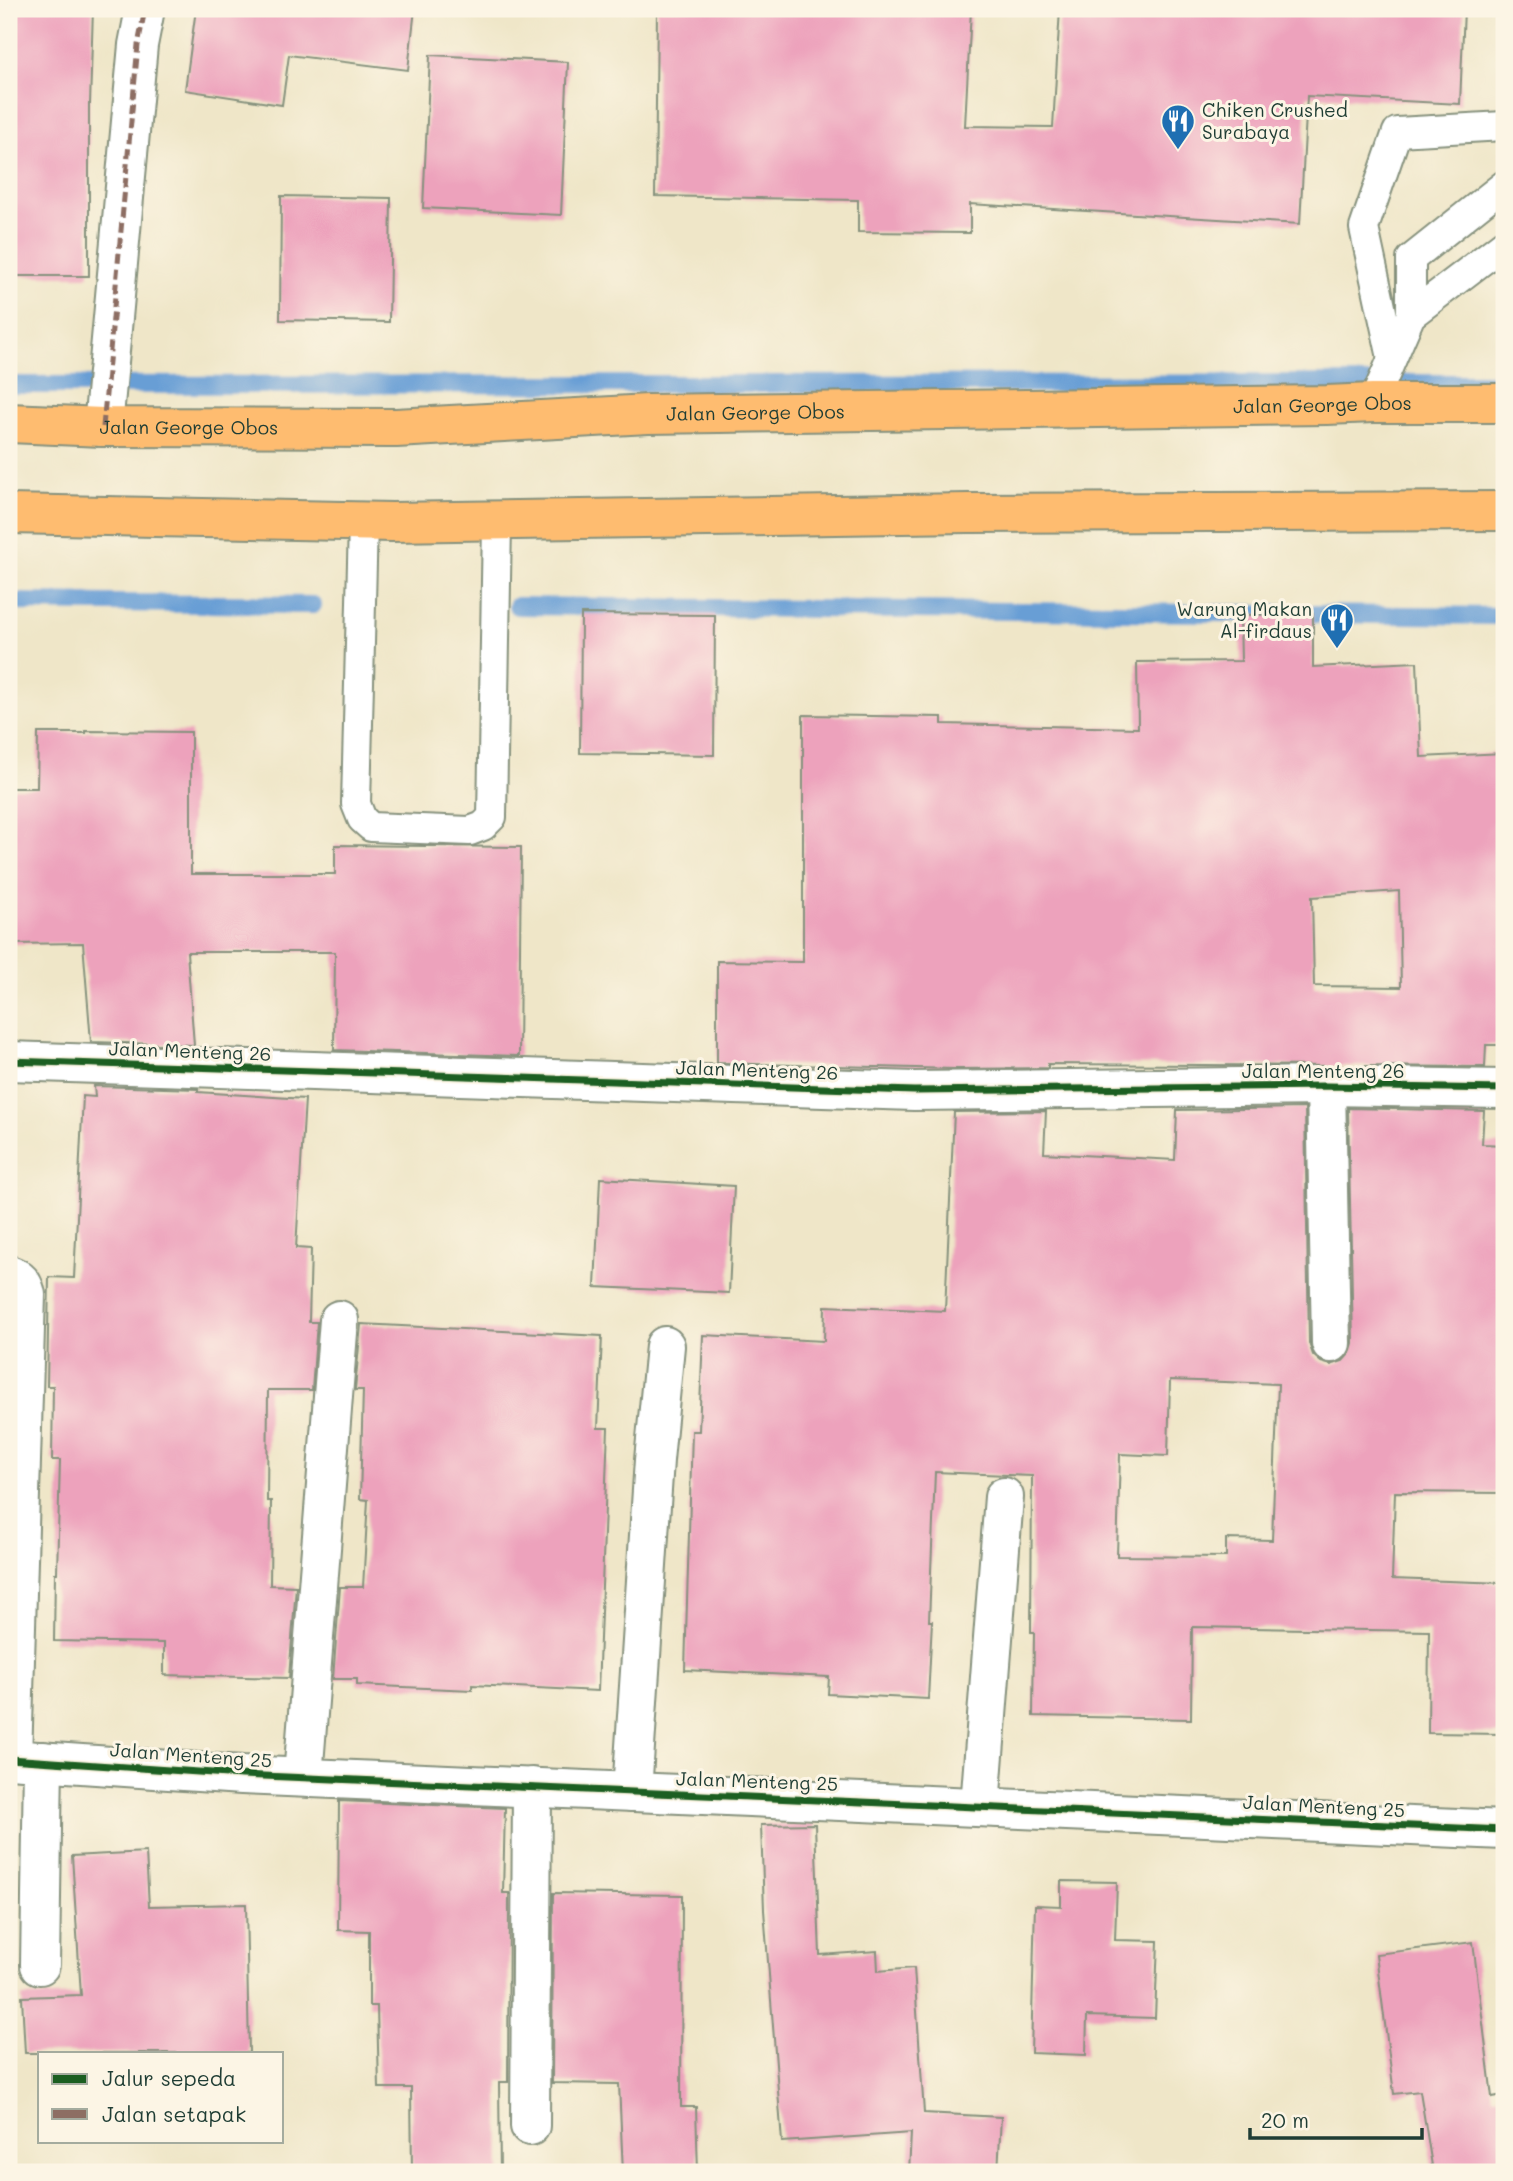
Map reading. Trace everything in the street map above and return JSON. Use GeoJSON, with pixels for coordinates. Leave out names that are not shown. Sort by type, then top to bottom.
{"type":"FeatureCollection","features":[{"type":"Feature","properties":{"kind":"main road","name":"Jalan George Obos"},"geometry":{"type":"LineString","coordinates":[[9,423],[103,427],[396,428],[648,414],[1327,405],[1373,402],[1504,404]]}},
{"type":"Feature","properties":{"kind":"main road"},"geometry":{"type":"LineString","coordinates":[[9,514],[363,522],[497,522],[982,513],[1504,511]]}},
{"type":"Feature","properties":{"kind":"street"},"geometry":{"type":"LineString","coordinates":[[103,427],[137,58],[145,9]]}},
{"type":"Feature","properties":{"kind":"street","name":"Jalan Menteng 26"},"geometry":{"type":"LineString","coordinates":[[9,1061],[914,1091],[1326,1086],[1504,1089]]}},
{"type":"Feature","properties":{"kind":"street"},"geometry":{"type":"LineString","coordinates":[[1326,1086],[1331,1343]]}},
{"type":"Feature","properties":{"kind":"street"},"geometry":{"type":"LineString","coordinates":[[9,1275],[16,1278],[26,1294],[21,1760],[40,1965]]}},
{"type":"Feature","properties":{"kind":"street"},"geometry":{"type":"LineString","coordinates":[[303,1777],[339,1320]]}},
{"type":"Feature","properties":{"kind":"street"},"geometry":{"type":"LineString","coordinates":[[632,1792],[654,1460],[665,1346]]}},
{"type":"Feature","properties":{"kind":"street"},"geometry":{"type":"LineString","coordinates":[[980,1807],[1004,1497]]}},
{"type":"Feature","properties":{"kind":"street","name":"Jalan Menteng 25"},"geometry":{"type":"LineString","coordinates":[[21,1760],[242,1775],[1504,1830]]}},
{"type":"Feature","properties":{"kind":"street"},"geometry":{"type":"LineString","coordinates":[[530,2126],[532,1787]]}},
{"type":"Feature","properties":{"kind":"lane"},"geometry":{"type":"LineString","coordinates":[[1392,358],[1364,228],[1397,132],[1504,126]]}},
{"type":"Feature","properties":{"kind":"lane"},"geometry":{"type":"LineString","coordinates":[[1373,402],[1411,315],[1411,259],[1504,186]]}},
{"type":"Feature","properties":{"kind":"lane"},"geometry":{"type":"LineString","coordinates":[[1411,315],[1504,244]]}},
{"type":"Feature","properties":{"kind":"lane"},"geometry":{"type":"LineString","coordinates":[[363,522],[356,804],[362,819],[371,827],[470,831],[483,826],[492,817],[497,522]]}},
{"type":"Feature","properties":{"kind":"building"},"geometry":{"type":"Polygon","coordinates":[[[9,9],[93,9],[89,104],[89,276],[9,276],[9,9]]]}},
{"type":"Feature","properties":{"kind":"building"},"geometry":{"type":"Polygon","coordinates":[[[196,9],[415,9],[408,70],[289,55],[282,105],[185,90],[196,9]]]}},
{"type":"Feature","properties":{"kind":"building"},"geometry":{"type":"Polygon","coordinates":[[[657,9],[971,9],[965,126],[1053,127],[1060,9],[1464,9],[1460,104],[1307,96],[1300,224],[970,204],[970,233],[858,232],[858,200],[655,196],[657,9]]]}},
{"type":"Feature","properties":{"kind":"building"},"geometry":{"type":"Polygon","coordinates":[[[430,55],[568,62],[561,215],[423,208],[430,55]]]}},
{"type":"Feature","properties":{"kind":"building"},"geometry":{"type":"Polygon","coordinates":[[[281,196],[391,198],[389,322],[280,320],[281,196]]]}},
{"type":"Feature","properties":{"kind":"building"},"geometry":{"type":"Polygon","coordinates":[[[581,614],[715,615],[714,755],[580,753],[581,614]]]}},
{"type":"Feature","properties":{"kind":"building"},"geometry":{"type":"Polygon","coordinates":[[[1313,614],[1313,667],[1417,662],[1421,757],[1504,753],[1504,1045],[1486,1045],[1485,1067],[1048,1064],[1048,1068],[956,1069],[717,1063],[717,961],[803,962],[803,715],[942,717],[942,724],[1138,728],[1137,662],[1241,661],[1240,615],[1313,614]],[[1399,891],[1312,897],[1314,986],[1401,987],[1399,891]]]}},
{"type":"Feature","properties":{"kind":"building"},"geometry":{"type":"Polygon","coordinates":[[[191,732],[191,874],[335,874],[335,845],[521,847],[519,1056],[334,1050],[335,952],[187,952],[194,1045],[91,1042],[83,943],[9,944],[9,788],[37,788],[38,733],[191,732]]]}},
{"type":"Feature","properties":{"kind":"building"},"geometry":{"type":"Polygon","coordinates":[[[94,1086],[198,1089],[198,1092],[305,1099],[296,1248],[311,1249],[309,1322],[317,1322],[312,1390],[268,1390],[267,1501],[271,1501],[270,1585],[296,1586],[289,1678],[164,1675],[164,1643],[54,1641],[60,1460],[52,1460],[53,1386],[47,1386],[49,1277],[74,1278],[83,1096],[95,1097],[94,1086]]]}},
{"type":"Feature","properties":{"kind":"building"},"geometry":{"type":"Polygon","coordinates":[[[1305,1108],[1309,1343],[1313,1355],[1321,1362],[1331,1365],[1343,1361],[1350,1353],[1353,1343],[1348,1108],[1484,1111],[1482,1144],[1504,1145],[1504,1493],[1395,1492],[1392,1579],[1504,1583],[1504,1734],[1428,1733],[1429,1631],[1192,1627],[1191,1719],[1033,1716],[1032,1476],[935,1472],[928,1699],[828,1694],[829,1677],[685,1670],[692,1431],[699,1431],[703,1335],[824,1341],[825,1306],[945,1311],[954,1112],[1046,1111],[1044,1153],[1175,1160],[1177,1110],[1305,1108]],[[1170,1380],[1168,1456],[1120,1454],[1117,1556],[1226,1557],[1226,1539],[1272,1540],[1278,1384],[1170,1380]]]}},
{"type":"Feature","properties":{"kind":"building"},"geometry":{"type":"Polygon","coordinates":[[[600,1178],[734,1186],[729,1293],[595,1287],[600,1178]]]}},
{"type":"Feature","properties":{"kind":"building"},"geometry":{"type":"Polygon","coordinates":[[[361,1324],[602,1336],[598,1428],[608,1428],[598,1691],[472,1685],[472,1690],[357,1685],[357,1679],[333,1679],[340,1587],[363,1587],[368,1500],[360,1499],[363,1390],[355,1390],[361,1324]]]}},
{"type":"Feature","properties":{"kind":"building"},"geometry":{"type":"Polygon","coordinates":[[[339,1801],[505,1808],[503,1893],[509,1893],[508,2082],[499,2082],[500,2172],[412,2172],[411,2088],[379,2088],[377,2006],[369,2006],[369,1931],[338,1930],[339,1801]]]}},
{"type":"Feature","properties":{"kind":"building"},"geometry":{"type":"Polygon","coordinates":[[[815,1824],[820,1955],[877,1951],[878,1971],[914,1968],[924,2113],[1001,2117],[998,2172],[909,2172],[911,2133],[782,2142],[764,1910],[761,1825],[815,1824]]]}},
{"type":"Feature","properties":{"kind":"building"},"geometry":{"type":"Polygon","coordinates":[[[146,1852],[149,1906],[246,1904],[249,2052],[25,2053],[22,1997],[81,1995],[72,1856],[146,1852]]]}},
{"type":"Feature","properties":{"kind":"building"},"geometry":{"type":"Polygon","coordinates":[[[1061,1881],[1117,1882],[1115,1940],[1158,1941],[1155,2018],[1087,2016],[1086,2055],[1031,2053],[1035,1905],[1061,1906],[1061,1881]]]}},
{"type":"Feature","properties":{"kind":"building"},"geometry":{"type":"Polygon","coordinates":[[[553,1893],[682,1895],[681,2107],[696,2107],[698,2172],[623,2172],[619,2084],[552,2083],[553,1893]]]}},
{"type":"Feature","properties":{"kind":"building"},"geometry":{"type":"Polygon","coordinates":[[[1473,1942],[1492,2097],[1504,2095],[1504,2172],[1433,2172],[1420,2091],[1394,2094],[1376,1954],[1473,1942]]]}},
{"type":"Feature","properties":{"kind":"waterway"},"geometry":{"type":"LineString","coordinates":[[9,385],[1504,383]]}},
{"type":"Feature","properties":{"kind":"waterway"},"geometry":{"type":"LineString","coordinates":[[9,602],[313,605]]}},
{"type":"Feature","properties":{"kind":"waterway"},"geometry":{"type":"LineString","coordinates":[[517,606],[1504,616]]}},
{"type":"Feature","properties":{"kind":"marked path"},"geometry":{"type":"LineString","coordinates":[[103,427],[138,45],[145,9]]}},
{"type":"Feature","properties":{"kind":"cycle path"},"geometry":{"type":"LineString","coordinates":[[9,1061],[914,1091],[1326,1086],[1504,1089]]}},
{"type":"Feature","properties":{"kind":"cycle path"},"geometry":{"type":"LineString","coordinates":[[9,1759],[242,1775],[1504,1830]]}},
{"type":"Feature","properties":{"kind":"place","name":"Chiken Crushed Surabaya"},"geometry":{"type":"Point","coordinates":[1178,151]}},
{"type":"Feature","properties":{"kind":"place","name":"Warung Makan Al-firdaus"},"geometry":{"type":"Point","coordinates":[1337,650]}}]}
